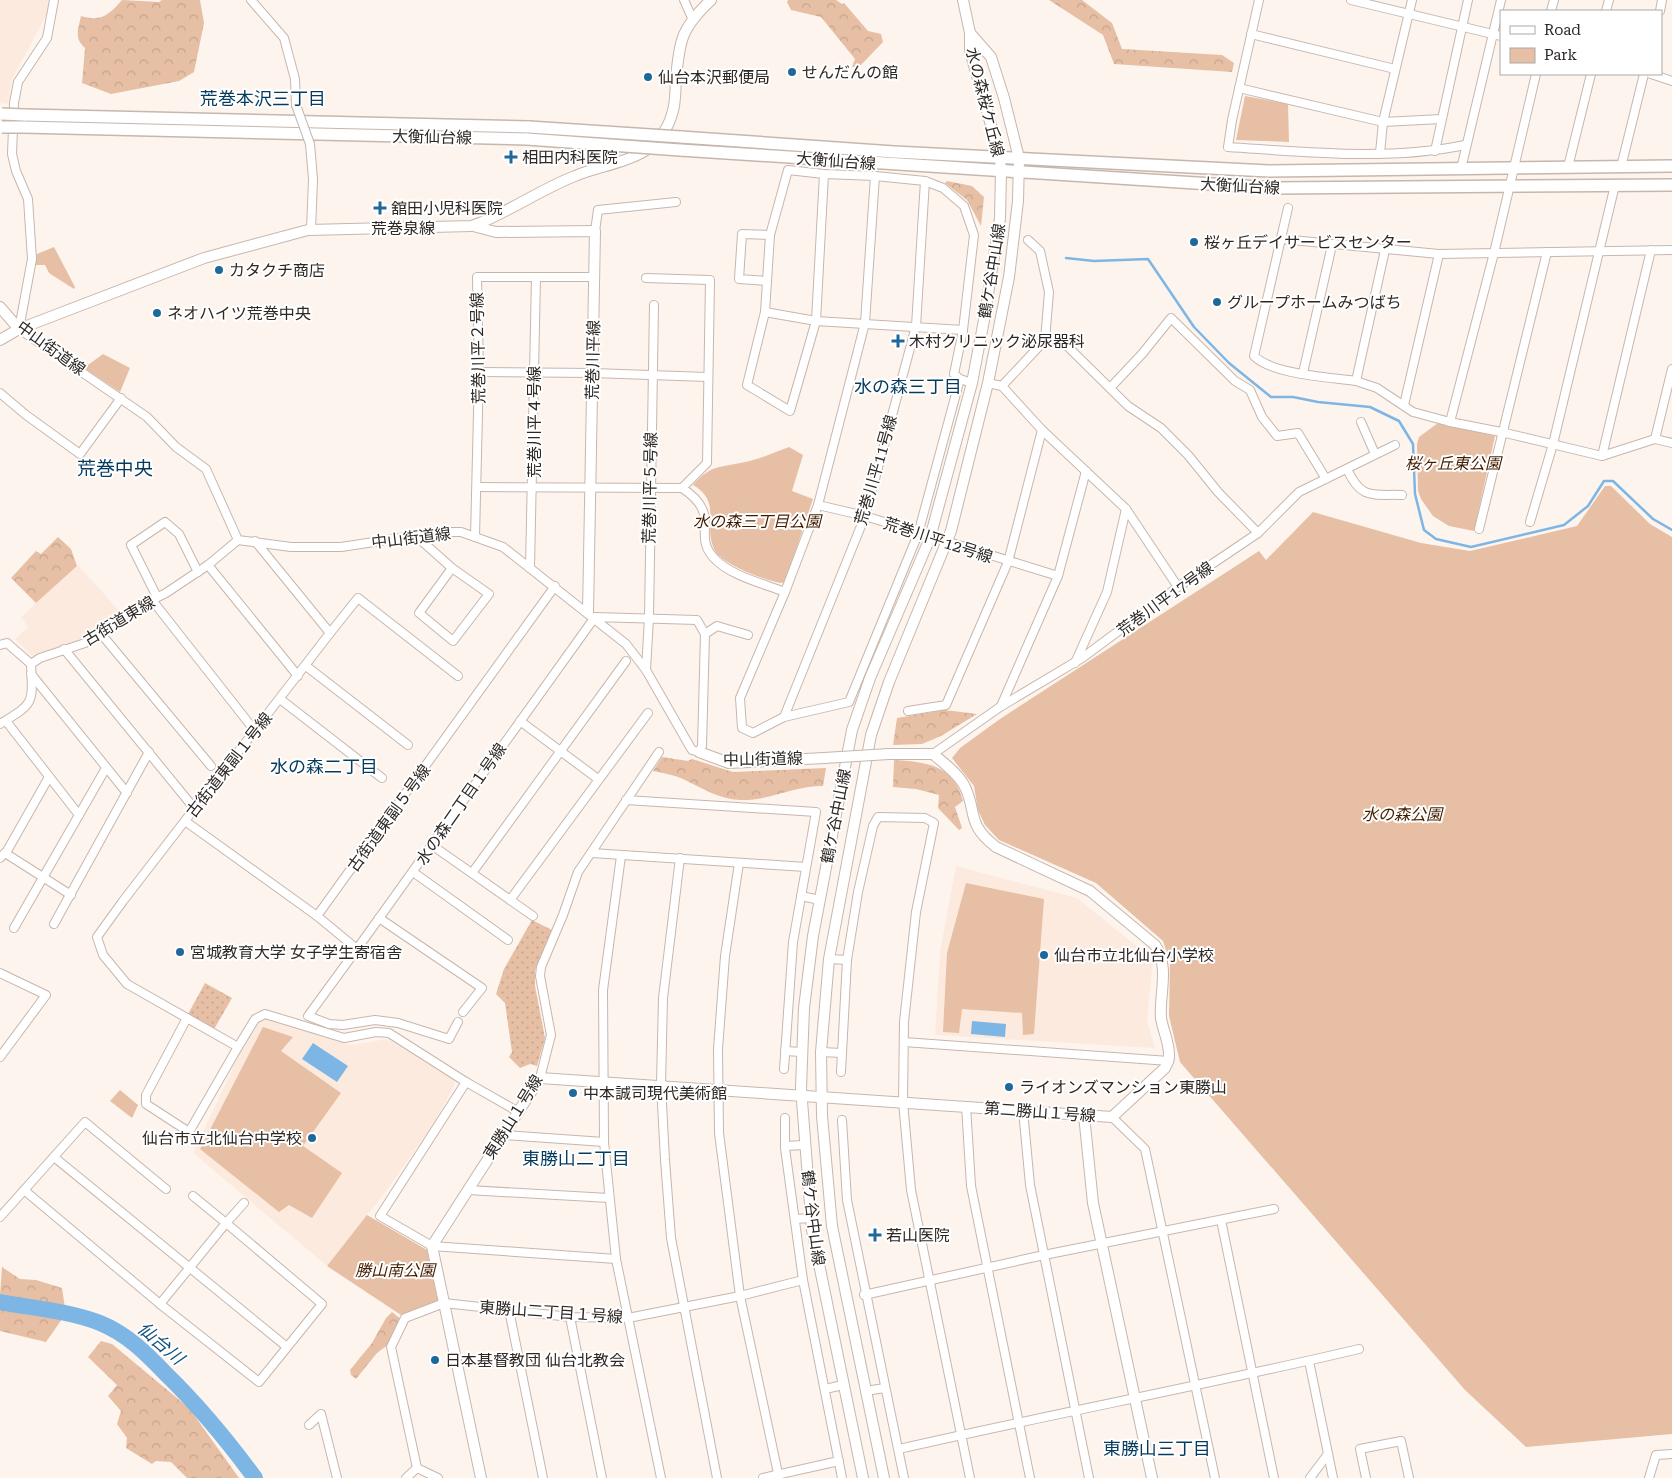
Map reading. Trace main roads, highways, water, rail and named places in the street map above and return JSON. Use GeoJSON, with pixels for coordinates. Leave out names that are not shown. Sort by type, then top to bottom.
{"type":"FeatureCollection","features":[{"type":"Feature","properties":{"kind":"main road","name":"大衡仙台線"},"geometry":{"type":"LineString","coordinates":[[1,114],[529,127],[1000,157],[1269,171],[1672,166]]}},
{"type":"Feature","properties":{"kind":"main road","name":"大衡仙台線"},"geometry":{"type":"LineString","coordinates":[[1,127],[527,139],[1274,188],[1672,185]]}},
{"type":"Feature","properties":{"kind":"water"},"geometry":{"type":"Polygon","coordinates":[[[972,1021],[1006,1024],[1005,1037],[971,1034],[972,1021]]]}},
{"type":"Feature","properties":{"kind":"water"},"geometry":{"type":"Polygon","coordinates":[[[313,1043],[348,1066],[337,1082],[302,1059],[313,1043]]]}},
{"type":"Feature","properties":{"kind":"waterway"},"geometry":{"type":"LineString","coordinates":[[1066,258],[1094,261],[1148,259],[1194,327],[1229,363],[1271,397],[1293,397],[1318,402],[1370,407],[1399,421],[1413,444],[1415,494],[1424,530],[1436,539],[1471,547],[1564,525],[1588,506],[1604,481],[1613,481],[1653,519],[1672,530]]}},
{"type":"Feature","properties":{"kind":"waterway","name":"仙台川"},"geometry":{"type":"LineString","coordinates":[[0,1302],[88,1319],[110,1327],[127,1338],[190,1398],[255,1478]]}},
{"type":"Feature","properties":{"kind":"place","name":"せんだんの館"},"geometry":{"type":"Point","coordinates":[792,72]}},
{"type":"Feature","properties":{"kind":"place","name":"仙台本沢郵便局"},"geometry":{"type":"Point","coordinates":[648,77]}},
{"type":"Feature","properties":{"kind":"place","name":"相田内科医院"},"geometry":{"type":"Point","coordinates":[511,157]}},
{"type":"Feature","properties":{"kind":"place","name":"舘田小児科医院"},"geometry":{"type":"Point","coordinates":[380,208]}},
{"type":"Feature","properties":{"kind":"place","name":"桜ヶ丘デイサービスセンター"},"geometry":{"type":"Point","coordinates":[1194,242]}},
{"type":"Feature","properties":{"kind":"place","name":"カタクチ商店"},"geometry":{"type":"Point","coordinates":[219,270]}},
{"type":"Feature","properties":{"kind":"place","name":"グループホームみつばち"},"geometry":{"type":"Point","coordinates":[1217,302]}},
{"type":"Feature","properties":{"kind":"place","name":"ネオハイツ荒巻中央"},"geometry":{"type":"Point","coordinates":[157,313]}},
{"type":"Feature","properties":{"kind":"place","name":"木村クリニック泌尿器科"},"geometry":{"type":"Point","coordinates":[898,341]}},
{"type":"Feature","properties":{"kind":"place","name":"宮城教育大学 女子学生寄宿舎"},"geometry":{"type":"Point","coordinates":[180,952]}},
{"type":"Feature","properties":{"kind":"place","name":"仙台市立北仙台小学校"},"geometry":{"type":"Point","coordinates":[1044,955]}},
{"type":"Feature","properties":{"kind":"place","name":"ライオンズマンション東勝山"},"geometry":{"type":"Point","coordinates":[1009,1087]}},
{"type":"Feature","properties":{"kind":"place","name":"中本誠司現代美術館"},"geometry":{"type":"Point","coordinates":[573,1093]}},
{"type":"Feature","properties":{"kind":"place","name":"仙台市立北仙台中学校"},"geometry":{"type":"Point","coordinates":[312,1138]}},
{"type":"Feature","properties":{"kind":"place","name":"若山医院"},"geometry":{"type":"Point","coordinates":[875,1235]}},
{"type":"Feature","properties":{"kind":"place","name":"日本基督教団 仙台北教会"},"geometry":{"type":"Point","coordinates":[435,1360]}},
{"type":"Feature","properties":{"kind":"district","name":"荒巻本沢三丁目"},"geometry":{"type":"Point","coordinates":[263,98]}},
{"type":"Feature","properties":{"kind":"district","name":"水の森三丁目"},"geometry":{"type":"Point","coordinates":[908,386]}},
{"type":"Feature","properties":{"kind":"district","name":"荒巻中央"},"geometry":{"type":"Point","coordinates":[115,468]}},
{"type":"Feature","properties":{"kind":"district","name":"水の森二丁目"},"geometry":{"type":"Point","coordinates":[324,766]}},
{"type":"Feature","properties":{"kind":"district","name":"東勝山二丁目"},"geometry":{"type":"Point","coordinates":[576,1158]}},
{"type":"Feature","properties":{"kind":"district","name":"東勝山三丁目"},"geometry":{"type":"Point","coordinates":[1157,1448]}},
{"type":"Feature","properties":{"kind":"park label","name":"桜ヶ丘東公園"},"geometry":{"type":"Point","coordinates":[1453,463]}},
{"type":"Feature","properties":{"kind":"park label","name":"水の森三丁目公園"},"geometry":{"type":"Point","coordinates":[757,521]}},
{"type":"Feature","properties":{"kind":"park label","name":"水の森公園"},"geometry":{"type":"Point","coordinates":[1402,814]}},
{"type":"Feature","properties":{"kind":"park label","name":"勝山南公園"},"geometry":{"type":"Point","coordinates":[395,1270]}}]}
